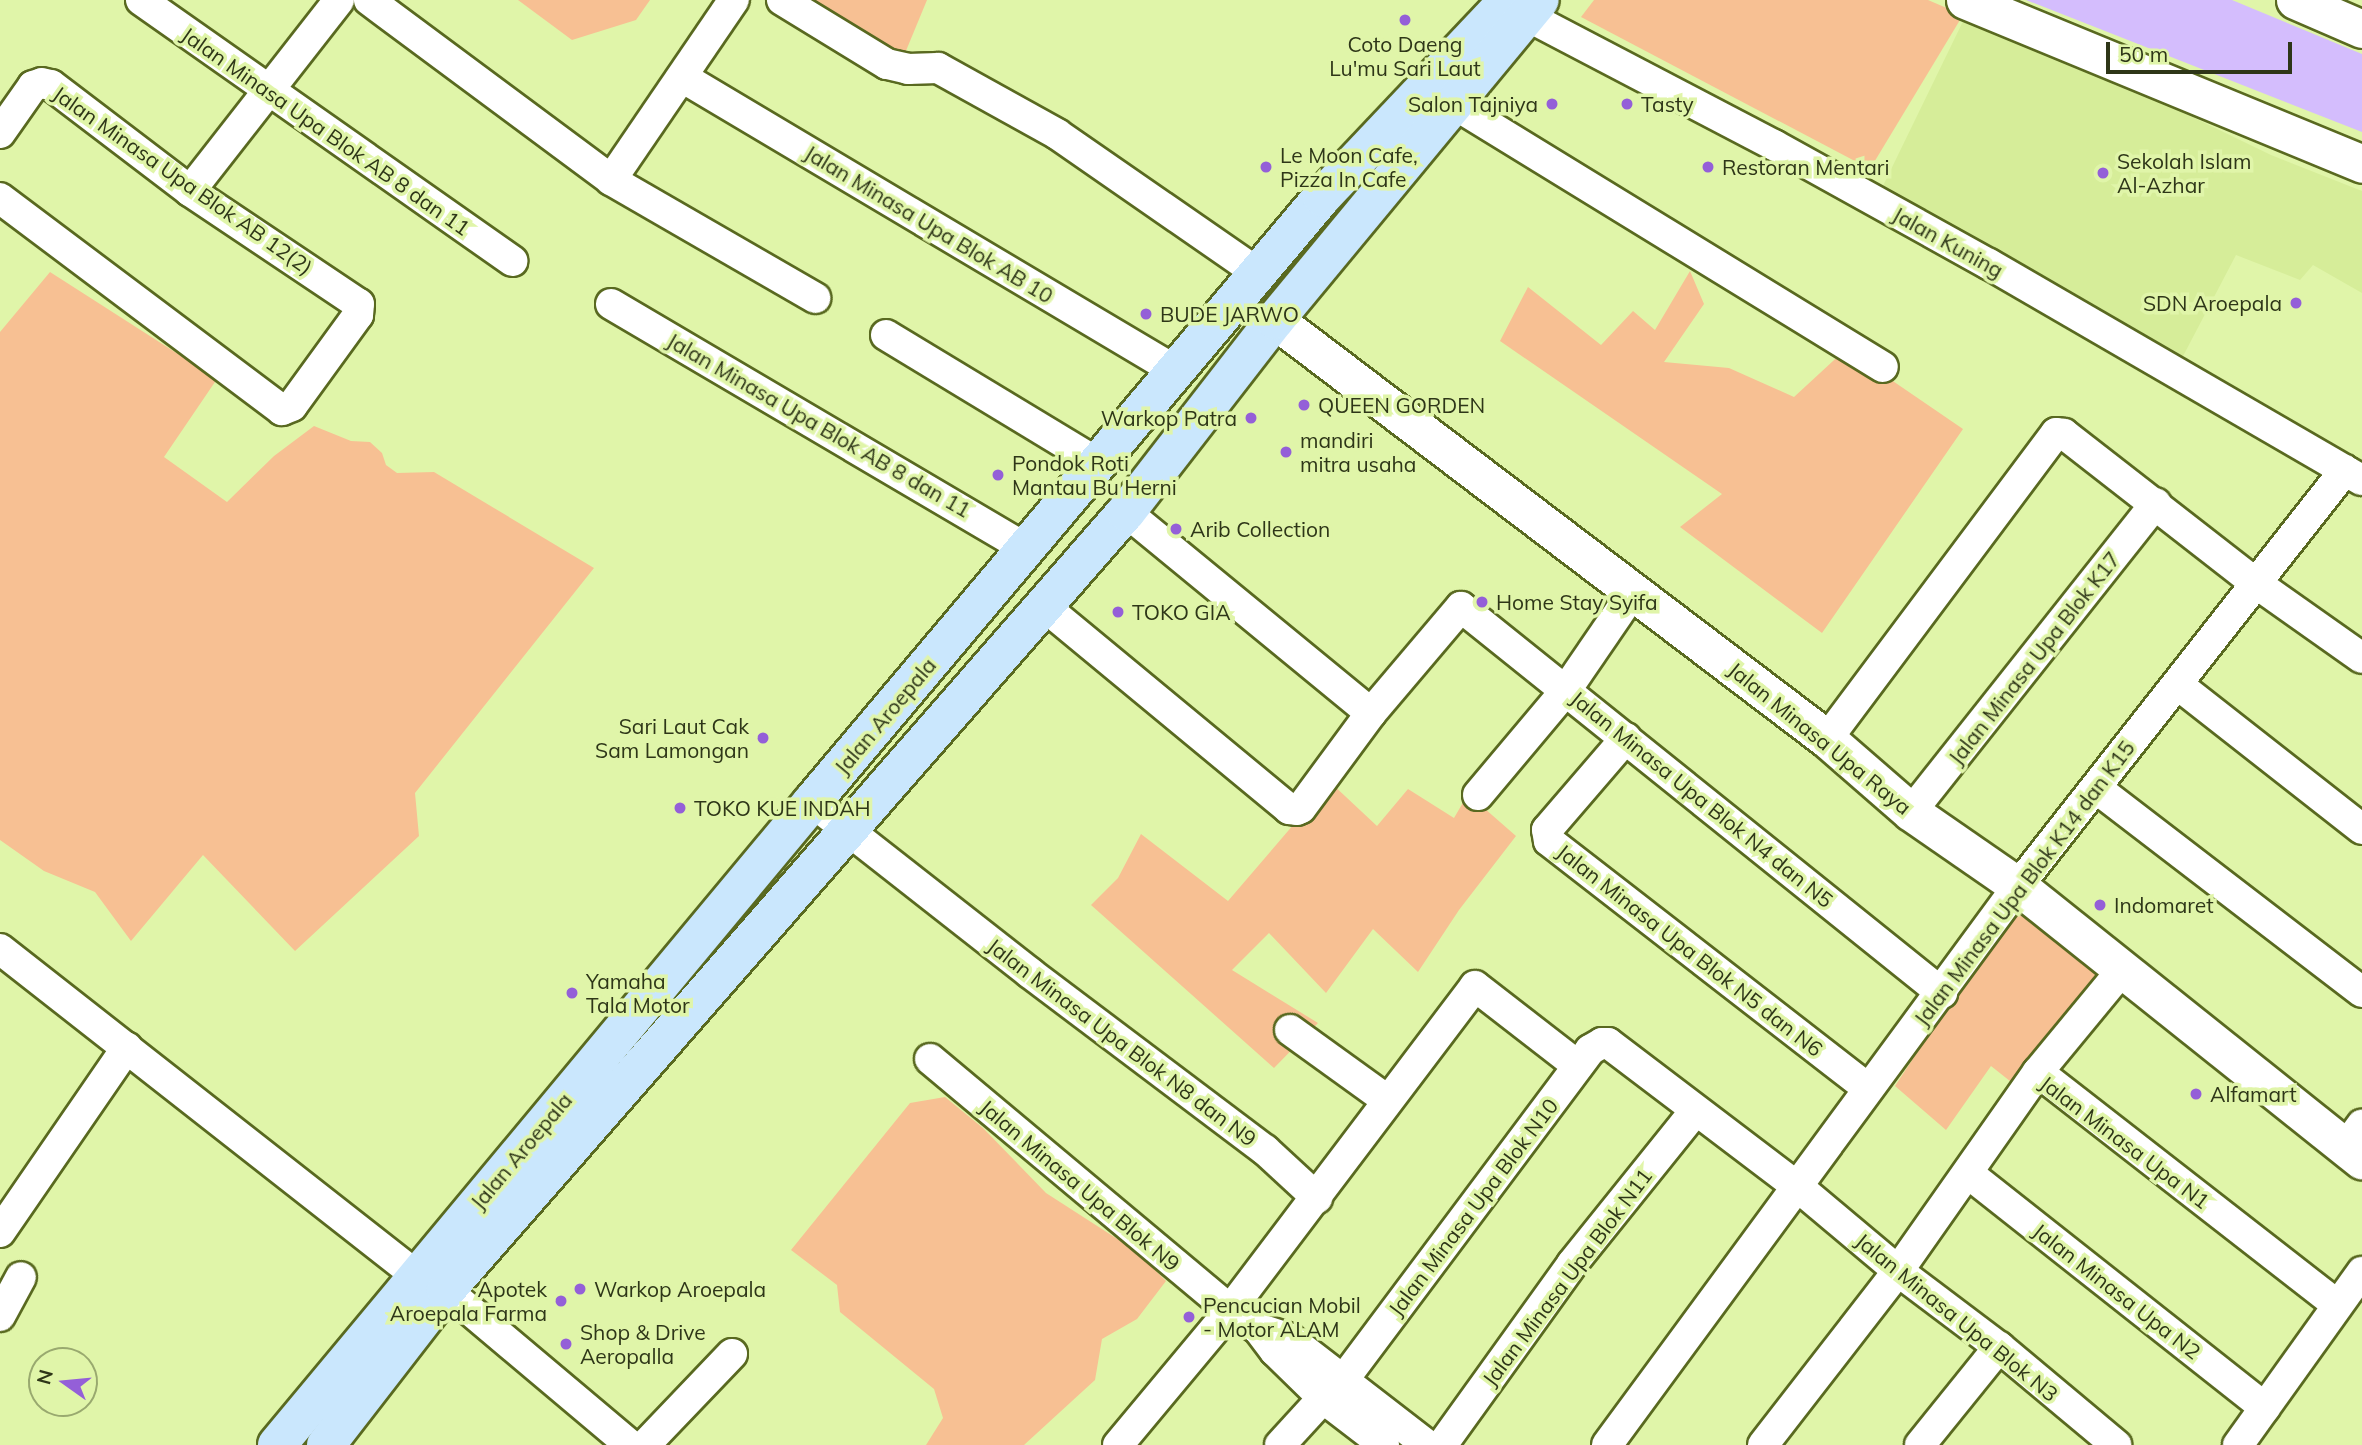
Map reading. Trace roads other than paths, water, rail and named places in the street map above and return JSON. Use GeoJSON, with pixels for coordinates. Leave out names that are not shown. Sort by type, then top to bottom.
{"type":"FeatureCollection","features":[{"type":"Feature","properties":{"kind":"main road","name":"Jalan Aroepala"},"geometry":{"type":"LineString","coordinates":[[277,1445],[431,1283],[848,832],[1045,607],[1126,512],[1275,320],[1440,96],[1512,5]]}},
{"type":"Feature","properties":{"kind":"main road","name":"Jalan Aroepala"},"geometry":{"type":"LineString","coordinates":[[326,1445],[431,1283],[812,802],[1322,197],[1440,96]]}},
{"type":"Feature","properties":{"kind":"street","name":"Jalan Minasa Upa Blok AB 8 dan 11"},"geometry":{"type":"LineString","coordinates":[[141,0],[512,261]]}},
{"type":"Feature","properties":{"kind":"street"},"geometry":{"type":"LineString","coordinates":[[190,191],[339,0]]}},
{"type":"Feature","properties":{"kind":"street"},"geometry":{"type":"LineString","coordinates":[[369,0],[611,180],[815,298]]}},
{"type":"Feature","properties":{"kind":"street"},"geometry":{"type":"LineString","coordinates":[[611,180],[734,0]]}},
{"type":"Feature","properties":{"kind":"street"},"geometry":{"type":"LineString","coordinates":[[782,0],[887,64],[908,69],[938,68],[1057,134],[1258,273]]}},
{"type":"Feature","properties":{"kind":"street"},"geometry":{"type":"LineString","coordinates":[[1965,0],[2362,163]]}},
{"type":"Feature","properties":{"kind":"street"},"geometry":{"type":"LineString","coordinates":[[2295,0],[2362,29]]}},
{"type":"Feature","properties":{"kind":"street","name":"Jalan Kuning"},"geometry":{"type":"LineString","coordinates":[[1512,5],[1905,218],[2353,475]]}},
{"type":"Feature","properties":{"kind":"street","name":"Jalan Minasa Upa Blok AB 10"},"geometry":{"type":"LineString","coordinates":[[682,77],[1177,371]]}},
{"type":"Feature","properties":{"kind":"street","name":"Jalan Minasa Upa Blok AB 12(2)"},"geometry":{"type":"LineString","coordinates":[[0,133],[33,86],[42,83],[51,85],[190,191],[359,304],[358,315],[292,406],[282,410],[0,198]]}},
{"type":"Feature","properties":{"kind":"street"},"geometry":{"type":"LineString","coordinates":[[1440,96],[1883,367]]}},
{"type":"Feature","properties":{"kind":"street","name":"Jalan Minasa Upa Blok AB 8 dan 11"},"geometry":{"type":"LineString","coordinates":[[611,304],[1026,548]]}},
{"type":"Feature","properties":{"kind":"street","name":"Jalan Minasa Upa Raya"},"geometry":{"type":"LineString","coordinates":[[1275,320],[1826,739],[1912,812],[2018,886],[2356,1145]]}},
{"type":"Feature","properties":{"kind":"street"},"geometry":{"type":"LineString","coordinates":[[886,335],[1096,463]]}},
{"type":"Feature","properties":{"kind":"street"},"geometry":{"type":"LineString","coordinates":[[1826,739],[2056,433],[2064,434],[2257,584],[2362,658]]}},
{"type":"Feature","properties":{"kind":"street","name":"Jalan Minasa Upa Blok K14 dan K15"},"geometry":{"type":"LineString","coordinates":[[1607,1445],[1868,1088],[1942,993],[2018,886],[2257,584],[2353,475]]}},
{"type":"Feature","properties":{"kind":"street","name":"Jalan Minasa Upa Blok K17"},"geometry":{"type":"LineString","coordinates":[[1912,812],[2156,503]]}},
{"type":"Feature","properties":{"kind":"street"},"geometry":{"type":"LineString","coordinates":[[1045,607],[1289,809],[1301,808],[1371,713],[1126,512]]}},
{"type":"Feature","properties":{"kind":"street"},"geometry":{"type":"LineString","coordinates":[[1478,795],[1566,690],[1633,592]]}},
{"type":"Feature","properties":{"kind":"street","name":"Jalan Minasa Upa Blok N4 dan N5"},"geometry":{"type":"LineString","coordinates":[[1371,713],[1461,607],[1942,993]]}},
{"type":"Feature","properties":{"kind":"street"},"geometry":{"type":"LineString","coordinates":[[2177,684],[2362,829]]}},
{"type":"Feature","properties":{"kind":"street","name":"Jalan Minasa Upa Blok N5 dan N6"},"geometry":{"type":"LineString","coordinates":[[1626,738],[1548,830],[1549,841],[1868,1088]]}},
{"type":"Feature","properties":{"kind":"street"},"geometry":{"type":"LineString","coordinates":[[2096,788],[2362,992]]}},
{"type":"Feature","properties":{"kind":"street","name":"Jalan Minasa Upa Blok N8 dan N9"},"geometry":{"type":"LineString","coordinates":[[812,802],[1265,1150],[1317,1198]]}},
{"type":"Feature","properties":{"kind":"street"},"geometry":{"type":"LineString","coordinates":[[0,949],[431,1283],[630,1445]]}},
{"type":"Feature","properties":{"kind":"street"},"geometry":{"type":"LineString","coordinates":[[2038,1072],[2123,969]]}},
{"type":"Feature","properties":{"kind":"street"},"geometry":{"type":"LineString","coordinates":[[1118,1445],[1230,1310],[1475,986],[1578,1066]]}},
{"type":"Feature","properties":{"kind":"street"},"geometry":{"type":"LineString","coordinates":[[1290,1030],[1387,1100]]}},
{"type":"Feature","properties":{"kind":"street","name":"Jalan Minasa Upa Blok N10"},"geometry":{"type":"LineString","coordinates":[[1280,1445],[1334,1388],[1578,1066],[1594,1047],[1608,1043]]}},
{"type":"Feature","properties":{"kind":"street","name":"Jalan Minasa Upa Blok N3"},"geometry":{"type":"LineString","coordinates":[[1608,1043],[1798,1187],[1898,1271],[1999,1347],[2104,1442]]}},
{"type":"Feature","properties":{"kind":"street"},"geometry":{"type":"LineString","coordinates":[[0,1232],[127,1047]]}},
{"type":"Feature","properties":{"kind":"street","name":"Jalan Minasa Upa Blok N9"},"geometry":{"type":"LineString","coordinates":[[930,1059],[1230,1310],[1257,1328],[1290,1339],[1334,1388]]}},
{"type":"Feature","properties":{"kind":"street","name":"Jalan Minasa Upa N1"},"geometry":{"type":"LineString","coordinates":[[1763,1445],[1898,1271],[1969,1174],[2038,1072],[2337,1305]]}},
{"type":"Feature","properties":{"kind":"street","name":"Jalan Minasa Upa Blok N11"},"geometry":{"type":"LineString","coordinates":[[1442,1445],[1572,1264],[1695,1111]]}},
{"type":"Feature","properties":{"kind":"street","name":"Jalan Minasa Upa N2"},"geometry":{"type":"LineString","coordinates":[[1969,1174],[2265,1408]]}},
{"type":"Feature","properties":{"kind":"street"},"geometry":{"type":"LineString","coordinates":[[2238,1445],[2362,1272]]}},
{"type":"Feature","properties":{"kind":"street"},"geometry":{"type":"LineString","coordinates":[[0,1316],[21,1277]]}},
{"type":"Feature","properties":{"kind":"street"},"geometry":{"type":"LineString","coordinates":[[1920,1445],[1999,1347]]}},
{"type":"Feature","properties":{"kind":"street"},"geometry":{"type":"LineString","coordinates":[[645,1445],[732,1354]]}},
{"type":"Feature","properties":{"kind":"street"},"geometry":{"type":"LineString","coordinates":[[1334,1388],[1384,1445]]}},
{"type":"Feature","properties":{"kind":"street"},"geometry":{"type":"LineString","coordinates":[[1334,1388],[1427,1445]]}},
{"type":"Feature","properties":{"kind":"place","name":"Coto Daeng Lu'mu Sari Laut"},"geometry":{"type":"Point","coordinates":[1405,20]}},
{"type":"Feature","properties":{"kind":"place","name":"Salon Tajniya"},"geometry":{"type":"Point","coordinates":[1552,104]}},
{"type":"Feature","properties":{"kind":"place","name":"Tasty"},"geometry":{"type":"Point","coordinates":[1627,104]}},
{"type":"Feature","properties":{"kind":"place","name":"Le Moon Cafe, Pizza In Cafe"},"geometry":{"type":"Point","coordinates":[1266,167]}},
{"type":"Feature","properties":{"kind":"place","name":"Restoran Mentari"},"geometry":{"type":"Point","coordinates":[1708,167]}},
{"type":"Feature","properties":{"kind":"place","name":"Sekolah Islam Al-Azhar"},"geometry":{"type":"Point","coordinates":[2103,173]}},
{"type":"Feature","properties":{"kind":"place","name":"SDN Aroepala"},"geometry":{"type":"Point","coordinates":[2296,303]}},
{"type":"Feature","properties":{"kind":"place","name":"BUDE JARWO"},"geometry":{"type":"Point","coordinates":[1146,314]}},
{"type":"Feature","properties":{"kind":"place","name":"QUEEN GORDEN"},"geometry":{"type":"Point","coordinates":[1304,405]}},
{"type":"Feature","properties":{"kind":"place","name":"Warkop Patra"},"geometry":{"type":"Point","coordinates":[1251,418]}},
{"type":"Feature","properties":{"kind":"place","name":"mandiri mitra usaha"},"geometry":{"type":"Point","coordinates":[1286,452]}},
{"type":"Feature","properties":{"kind":"place","name":"Pondok Roti Mantau Bu Herni"},"geometry":{"type":"Point","coordinates":[998,475]}},
{"type":"Feature","properties":{"kind":"place","name":"Arib Collection"},"geometry":{"type":"Point","coordinates":[1176,529]}},
{"type":"Feature","properties":{"kind":"place","name":"Home Stay Syifa"},"geometry":{"type":"Point","coordinates":[1482,602]}},
{"type":"Feature","properties":{"kind":"place","name":"TOKO GIA"},"geometry":{"type":"Point","coordinates":[1118,612]}},
{"type":"Feature","properties":{"kind":"place","name":"Sari Laut Cak Sam Lamongan"},"geometry":{"type":"Point","coordinates":[763,738]}},
{"type":"Feature","properties":{"kind":"place","name":"TOKO KUE INDAH"},"geometry":{"type":"Point","coordinates":[680,808]}},
{"type":"Feature","properties":{"kind":"place","name":"Indomaret"},"geometry":{"type":"Point","coordinates":[2100,905]}},
{"type":"Feature","properties":{"kind":"place","name":"Yamaha Tala Motor"},"geometry":{"type":"Point","coordinates":[572,993]}},
{"type":"Feature","properties":{"kind":"place","name":"Alfamart"},"geometry":{"type":"Point","coordinates":[2196,1094]}},
{"type":"Feature","properties":{"kind":"place","name":"Warkop Aroepala"},"geometry":{"type":"Point","coordinates":[580,1289]}},
{"type":"Feature","properties":{"kind":"place","name":"Apotek Aroepala Farma"},"geometry":{"type":"Point","coordinates":[561,1301]}},
{"type":"Feature","properties":{"kind":"place","name":"Pencucian Mobil - Motor ALAM"},"geometry":{"type":"Point","coordinates":[1189,1317]}},
{"type":"Feature","properties":{"kind":"place","name":"Shop & Drive Aeropalla"},"geometry":{"type":"Point","coordinates":[566,1344]}}]}
